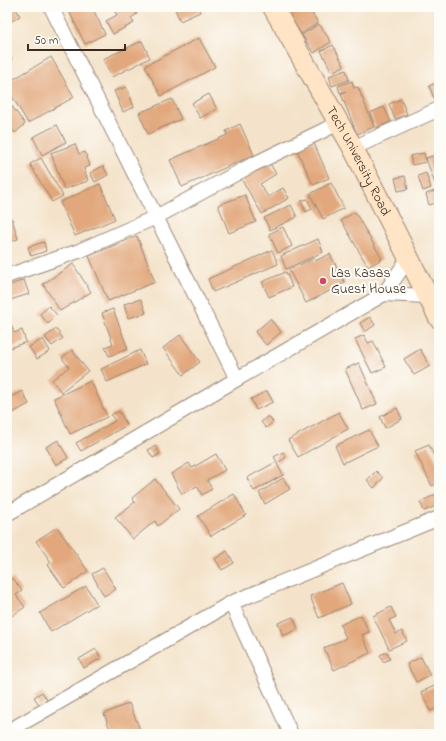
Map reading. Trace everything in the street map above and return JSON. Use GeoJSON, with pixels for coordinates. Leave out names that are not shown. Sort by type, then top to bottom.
{"type":"FeatureCollection","features":[{"type":"Feature","properties":{"kind":"street"},"geometry":{"type":"LineString","coordinates":[[51,7],[237,379]]}},
{"type":"Feature","properties":{"kind":"street","name":"Tech University Road"},"geometry":{"type":"LineString","coordinates":[[273,7],[353,148],[439,318]]}},
{"type":"Feature","properties":{"kind":"street"},"geometry":{"type":"LineString","coordinates":[[353,148],[439,109]]}},
{"type":"Feature","properties":{"kind":"street"},"geometry":{"type":"LineString","coordinates":[[7,276],[79,251],[156,217],[252,165],[338,123]]}},
{"type":"Feature","properties":{"kind":"street"},"geometry":{"type":"LineString","coordinates":[[7,514],[384,294],[408,259]]}},
{"type":"Feature","properties":{"kind":"street"},"geometry":{"type":"LineString","coordinates":[[384,294],[427,296]]}},
{"type":"Feature","properties":{"kind":"street"},"geometry":{"type":"LineString","coordinates":[[7,732],[231,603],[359,552],[439,518]]}},
{"type":"Feature","properties":{"kind":"street"},"geometry":{"type":"LineString","coordinates":[[231,603],[292,734]]}},
{"type":"Feature","properties":{"kind":"building"},"geometry":{"type":"Polygon","coordinates":[[[15,7],[20,16],[7,24],[7,8],[15,7]]]}},
{"type":"Feature","properties":{"kind":"building"},"geometry":{"type":"Polygon","coordinates":[[[67,7],[92,7],[105,34],[85,44],[67,7]]]}},
{"type":"Feature","properties":{"kind":"building"},"geometry":{"type":"Polygon","coordinates":[[[112,7],[133,7],[137,14],[131,18],[134,23],[113,34],[106,21],[117,15],[112,7]]]}},
{"type":"Feature","properties":{"kind":"building"},"geometry":{"type":"Polygon","coordinates":[[[178,7],[198,7],[200,12],[180,21],[175,9],[178,7]]]}},
{"type":"Feature","properties":{"kind":"building"},"geometry":{"type":"Polygon","coordinates":[[[297,7],[308,7],[318,23],[301,34],[288,13],[297,7]]]}},
{"type":"Feature","properties":{"kind":"building"},"geometry":{"type":"Polygon","coordinates":[[[319,24],[331,42],[314,53],[302,35],[319,24]]]}},
{"type":"Feature","properties":{"kind":"building"},"geometry":{"type":"Polygon","coordinates":[[[199,38],[215,67],[161,96],[145,66],[199,38]]]}},
{"type":"Feature","properties":{"kind":"building"},"geometry":{"type":"Polygon","coordinates":[[[142,41],[150,58],[112,77],[103,59],[142,41]]]}},
{"type":"Feature","properties":{"kind":"building"},"geometry":{"type":"Polygon","coordinates":[[[333,45],[344,66],[332,72],[321,51],[333,45]]]}},
{"type":"Feature","properties":{"kind":"building"},"geometry":{"type":"Polygon","coordinates":[[[7,52],[12,59],[7,63],[7,52]]]}},
{"type":"Feature","properties":{"kind":"building"},"geometry":{"type":"Polygon","coordinates":[[[51,57],[74,97],[28,123],[7,88],[7,83],[51,57]]]}},
{"type":"Feature","properties":{"kind":"building"},"geometry":{"type":"Polygon","coordinates":[[[346,70],[349,80],[332,86],[329,76],[346,70]]]}},
{"type":"Feature","properties":{"kind":"building"},"geometry":{"type":"Polygon","coordinates":[[[352,81],[354,88],[358,87],[374,127],[357,134],[341,94],[346,91],[340,93],[338,86],[352,81]]]}},
{"type":"Feature","properties":{"kind":"building"},"geometry":{"type":"Polygon","coordinates":[[[438,82],[439,96],[434,98],[429,86],[438,82]]]}},
{"type":"Feature","properties":{"kind":"building"},"geometry":{"type":"Polygon","coordinates":[[[126,87],[134,107],[123,112],[114,91],[126,87]]]}},
{"type":"Feature","properties":{"kind":"building"},"geometry":{"type":"Polygon","coordinates":[[[209,94],[217,109],[200,118],[192,103],[209,94]]]}},
{"type":"Feature","properties":{"kind":"building"},"geometry":{"type":"Polygon","coordinates":[[[172,99],[181,119],[148,134],[139,113],[172,99]]]}},
{"type":"Feature","properties":{"kind":"building"},"geometry":{"type":"Polygon","coordinates":[[[401,99],[407,114],[395,119],[389,104],[401,99]]]}},
{"type":"Feature","properties":{"kind":"building"},"geometry":{"type":"Polygon","coordinates":[[[11,105],[25,124],[15,133],[7,122],[7,108],[11,105]]]}},
{"type":"Feature","properties":{"kind":"building"},"geometry":{"type":"Polygon","coordinates":[[[384,107],[391,122],[376,128],[370,113],[384,107]]]}},
{"type":"Feature","properties":{"kind":"building"},"geometry":{"type":"Polygon","coordinates":[[[240,124],[254,155],[182,187],[170,160],[227,135],[226,131],[240,124]]]}},
{"type":"Feature","properties":{"kind":"building"},"geometry":{"type":"Polygon","coordinates":[[[57,125],[66,142],[42,155],[33,137],[57,125]]]}},
{"type":"Feature","properties":{"kind":"building"},"geometry":{"type":"Polygon","coordinates":[[[313,141],[329,178],[313,185],[296,148],[313,141]]]}},
{"type":"Feature","properties":{"kind":"building"},"geometry":{"type":"Polygon","coordinates":[[[75,144],[79,154],[85,152],[90,166],[84,168],[88,181],[64,189],[51,153],[75,144]]]}},
{"type":"Feature","properties":{"kind":"building"},"geometry":{"type":"Polygon","coordinates":[[[424,153],[426,162],[412,165],[410,156],[424,153]]]}},
{"type":"Feature","properties":{"kind":"building"},"geometry":{"type":"Polygon","coordinates":[[[439,154],[439,186],[436,187],[426,158],[439,154]]]}},
{"type":"Feature","properties":{"kind":"building"},"geometry":{"type":"Polygon","coordinates":[[[41,158],[63,196],[52,202],[30,164],[41,158]]]}},
{"type":"Feature","properties":{"kind":"building"},"geometry":{"type":"Polygon","coordinates":[[[268,160],[276,174],[260,184],[268,197],[283,188],[289,198],[262,214],[240,177],[268,160]]]}},
{"type":"Feature","properties":{"kind":"building"},"geometry":{"type":"Polygon","coordinates":[[[103,166],[108,175],[95,182],[90,173],[103,166]]]}},
{"type":"Feature","properties":{"kind":"building"},"geometry":{"type":"Polygon","coordinates":[[[426,173],[431,188],[423,191],[418,176],[426,173]]]}},
{"type":"Feature","properties":{"kind":"building"},"geometry":{"type":"Polygon","coordinates":[[[405,176],[408,189],[398,191],[395,178],[405,176]]]}},
{"type":"Feature","properties":{"kind":"building"},"geometry":{"type":"Polygon","coordinates":[[[331,183],[344,208],[323,219],[310,194],[331,183]]]}},
{"type":"Feature","properties":{"kind":"building"},"geometry":{"type":"Polygon","coordinates":[[[100,184],[115,219],[75,236],[60,202],[100,184]]]}},
{"type":"Feature","properties":{"kind":"building"},"geometry":{"type":"Polygon","coordinates":[[[438,190],[439,202],[429,205],[426,194],[438,190]]]}},
{"type":"Feature","properties":{"kind":"building"},"geometry":{"type":"Polygon","coordinates":[[[245,195],[256,222],[229,233],[218,205],[245,195]]]}},
{"type":"Feature","properties":{"kind":"building"},"geometry":{"type":"Polygon","coordinates":[[[307,199],[312,209],[306,212],[301,201],[307,199]]]}},
{"type":"Feature","properties":{"kind":"building"},"geometry":{"type":"Polygon","coordinates":[[[7,201],[10,211],[7,212],[7,201]]]}},
{"type":"Feature","properties":{"kind":"building"},"geometry":{"type":"Polygon","coordinates":[[[291,205],[297,217],[270,230],[264,218],[291,205]]]}},
{"type":"Feature","properties":{"kind":"building"},"geometry":{"type":"Polygon","coordinates":[[[355,212],[382,259],[368,267],[341,220],[355,212]]]}},
{"type":"Feature","properties":{"kind":"building"},"geometry":{"type":"Polygon","coordinates":[[[12,219],[18,239],[7,243],[7,221],[12,219]]]}},
{"type":"Feature","properties":{"kind":"building"},"geometry":{"type":"Polygon","coordinates":[[[283,227],[292,246],[278,253],[269,234],[283,227]]]}},
{"type":"Feature","properties":{"kind":"building"},"geometry":{"type":"Polygon","coordinates":[[[137,236],[155,282],[108,301],[89,256],[137,236]]]}},
{"type":"Feature","properties":{"kind":"building"},"geometry":{"type":"Polygon","coordinates":[[[318,239],[323,252],[286,269],[281,256],[318,239]]]}},
{"type":"Feature","properties":{"kind":"building"},"geometry":{"type":"Polygon","coordinates":[[[44,242],[46,251],[31,256],[28,247],[44,242]]]}},
{"type":"Feature","properties":{"kind":"building"},"geometry":{"type":"Polygon","coordinates":[[[272,250],[278,264],[213,292],[208,279],[272,250]]]}},
{"type":"Feature","properties":{"kind":"building"},"geometry":{"type":"Polygon","coordinates":[[[330,254],[345,283],[306,303],[289,270],[314,258],[315,261],[330,254]]]}},
{"type":"Feature","properties":{"kind":"building"},"geometry":{"type":"Polygon","coordinates":[[[73,264],[91,292],[60,311],[43,284],[73,264]]]}},
{"type":"Feature","properties":{"kind":"building"},"geometry":{"type":"Polygon","coordinates":[[[286,272],[292,287],[269,297],[262,282],[286,272]]]}},
{"type":"Feature","properties":{"kind":"building"},"geometry":{"type":"Polygon","coordinates":[[[24,280],[29,294],[7,301],[7,286],[24,280]]]}},
{"type":"Feature","properties":{"kind":"building"},"geometry":{"type":"Polygon","coordinates":[[[141,299],[146,313],[128,318],[124,304],[141,299]]]}},
{"type":"Feature","properties":{"kind":"building"},"geometry":{"type":"Polygon","coordinates":[[[49,306],[57,315],[48,324],[40,314],[49,306]]]}},
{"type":"Feature","properties":{"kind":"building"},"geometry":{"type":"Polygon","coordinates":[[[113,309],[128,349],[109,356],[105,347],[113,344],[102,313],[113,309]]]}},
{"type":"Feature","properties":{"kind":"building"},"geometry":{"type":"Polygon","coordinates":[[[7,314],[14,333],[22,330],[26,342],[7,349],[7,314]]]}},
{"type":"Feature","properties":{"kind":"building"},"geometry":{"type":"Polygon","coordinates":[[[370,317],[375,325],[365,332],[360,323],[370,317]]]}},
{"type":"Feature","properties":{"kind":"building"},"geometry":{"type":"Polygon","coordinates":[[[270,319],[281,332],[266,345],[255,332],[270,319]]]}},
{"type":"Feature","properties":{"kind":"building"},"geometry":{"type":"Polygon","coordinates":[[[56,329],[63,338],[52,346],[45,337],[56,329]]]}},
{"type":"Feature","properties":{"kind":"building"},"geometry":{"type":"Polygon","coordinates":[[[180,335],[200,362],[183,375],[163,348],[180,335]]]}},
{"type":"Feature","properties":{"kind":"building"},"geometry":{"type":"Polygon","coordinates":[[[364,335],[368,343],[373,341],[386,367],[372,373],[355,339],[364,335]]]}},
{"type":"Feature","properties":{"kind":"building"},"geometry":{"type":"Polygon","coordinates":[[[43,339],[50,351],[37,359],[29,347],[43,339]]]}},
{"type":"Feature","properties":{"kind":"building"},"geometry":{"type":"Polygon","coordinates":[[[420,349],[430,366],[414,375],[404,359],[420,349]]]}},
{"type":"Feature","properties":{"kind":"building"},"geometry":{"type":"Polygon","coordinates":[[[72,350],[88,371],[61,392],[52,380],[69,367],[62,358],[72,350]]]}},
{"type":"Feature","properties":{"kind":"building"},"geometry":{"type":"Polygon","coordinates":[[[140,350],[146,364],[107,382],[101,369],[140,350]]]}},
{"type":"Feature","properties":{"kind":"building"},"geometry":{"type":"Polygon","coordinates":[[[359,363],[377,404],[363,410],[345,369],[359,363]]]}},
{"type":"Feature","properties":{"kind":"building"},"geometry":{"type":"Polygon","coordinates":[[[91,381],[107,417],[70,434],[54,398],[91,381]]]}},
{"type":"Feature","properties":{"kind":"building"},"geometry":{"type":"Polygon","coordinates":[[[22,391],[29,404],[7,416],[7,399],[22,391]]]}},
{"type":"Feature","properties":{"kind":"building"},"geometry":{"type":"Polygon","coordinates":[[[267,391],[273,402],[256,410],[251,399],[267,391]]]}},
{"type":"Feature","properties":{"kind":"building"},"geometry":{"type":"Polygon","coordinates":[[[397,408],[402,419],[385,428],[380,417],[397,408]]]}},
{"type":"Feature","properties":{"kind":"building"},"geometry":{"type":"Polygon","coordinates":[[[119,411],[127,425],[81,451],[76,443],[115,421],[111,415],[119,411]]]}},
{"type":"Feature","properties":{"kind":"building"},"geometry":{"type":"Polygon","coordinates":[[[339,412],[348,429],[298,457],[288,440],[339,412]]]}},
{"type":"Feature","properties":{"kind":"building"},"geometry":{"type":"Polygon","coordinates":[[[268,416],[273,422],[266,428],[261,422],[268,416]]]}},
{"type":"Feature","properties":{"kind":"building"},"geometry":{"type":"Polygon","coordinates":[[[369,430],[378,446],[343,463],[335,446],[369,430]]]}},
{"type":"Feature","properties":{"kind":"building"},"geometry":{"type":"Polygon","coordinates":[[[58,440],[68,458],[56,465],[46,447],[58,440]]]}},
{"type":"Feature","properties":{"kind":"building"},"geometry":{"type":"Polygon","coordinates":[[[429,445],[439,467],[439,483],[432,486],[415,451],[429,445]]]}},
{"type":"Feature","properties":{"kind":"building"},"geometry":{"type":"Polygon","coordinates":[[[156,446],[160,454],[153,458],[148,450],[156,446]]]}},
{"type":"Feature","properties":{"kind":"building"},"geometry":{"type":"Polygon","coordinates":[[[283,452],[286,457],[278,463],[274,457],[283,452]]]}},
{"type":"Feature","properties":{"kind":"building"},"geometry":{"type":"Polygon","coordinates":[[[216,454],[225,470],[207,480],[212,489],[202,495],[197,486],[182,494],[171,474],[189,463],[192,468],[216,454]]]}},
{"type":"Feature","properties":{"kind":"building"},"geometry":{"type":"Polygon","coordinates":[[[276,462],[283,475],[254,491],[247,478],[276,462]]]}},
{"type":"Feature","properties":{"kind":"building"},"geometry":{"type":"Polygon","coordinates":[[[376,471],[383,478],[374,488],[367,480],[376,471]]]}},
{"type":"Feature","properties":{"kind":"building"},"geometry":{"type":"Polygon","coordinates":[[[283,478],[290,489],[265,504],[259,493],[283,478]]]}},
{"type":"Feature","properties":{"kind":"building"},"geometry":{"type":"Polygon","coordinates":[[[155,479],[179,509],[158,526],[155,521],[133,539],[115,517],[135,502],[132,498],[155,479]]]}},
{"type":"Feature","properties":{"kind":"building"},"geometry":{"type":"Polygon","coordinates":[[[439,493],[439,513],[436,506],[424,511],[420,502],[439,493]]]}},
{"type":"Feature","properties":{"kind":"building"},"geometry":{"type":"Polygon","coordinates":[[[234,494],[246,515],[211,536],[198,516],[234,494]]]}},
{"type":"Feature","properties":{"kind":"building"},"geometry":{"type":"Polygon","coordinates":[[[57,527],[88,571],[64,588],[48,565],[51,562],[36,541],[57,527]]]}},
{"type":"Feature","properties":{"kind":"building"},"geometry":{"type":"Polygon","coordinates":[[[227,551],[234,563],[222,570],[215,559],[227,551]]]}},
{"type":"Feature","properties":{"kind":"building"},"geometry":{"type":"Polygon","coordinates":[[[103,568],[116,589],[104,596],[92,574],[103,568]]]}},
{"type":"Feature","properties":{"kind":"building"},"geometry":{"type":"Polygon","coordinates":[[[13,578],[22,591],[16,595],[25,607],[7,619],[7,582],[13,578]]]}},
{"type":"Feature","properties":{"kind":"building"},"geometry":{"type":"Polygon","coordinates":[[[342,583],[351,604],[319,618],[310,596],[342,583]]]}},
{"type":"Feature","properties":{"kind":"building"},"geometry":{"type":"Polygon","coordinates":[[[86,586],[97,604],[51,632],[40,613],[86,586]]]}},
{"type":"Feature","properties":{"kind":"building"},"geometry":{"type":"Polygon","coordinates":[[[391,607],[396,617],[389,620],[396,634],[402,631],[407,641],[389,649],[373,616],[391,607]]]}},
{"type":"Feature","properties":{"kind":"building"},"geometry":{"type":"Polygon","coordinates":[[[361,615],[369,632],[362,635],[370,653],[334,670],[324,648],[346,638],[340,625],[361,615]]]}},
{"type":"Feature","properties":{"kind":"building"},"geometry":{"type":"Polygon","coordinates":[[[293,617],[298,629],[283,636],[278,623],[293,617]]]}},
{"type":"Feature","properties":{"kind":"building"},"geometry":{"type":"Polygon","coordinates":[[[96,649],[101,658],[84,668],[79,659],[96,649]]]}},
{"type":"Feature","properties":{"kind":"building"},"geometry":{"type":"Polygon","coordinates":[[[387,652],[390,659],[383,662],[380,655],[387,652]]]}},
{"type":"Feature","properties":{"kind":"building"},"geometry":{"type":"Polygon","coordinates":[[[421,657],[430,675],[416,682],[407,664],[421,657]]]}},
{"type":"Feature","properties":{"kind":"building"},"geometry":{"type":"Polygon","coordinates":[[[439,684],[439,707],[430,711],[421,692],[439,684]]]}},
{"type":"Feature","properties":{"kind":"building"},"geometry":{"type":"Polygon","coordinates":[[[42,692],[48,701],[40,706],[34,697],[42,692]]]}},
{"type":"Feature","properties":{"kind":"building"},"geometry":{"type":"Polygon","coordinates":[[[129,703],[142,734],[112,734],[104,714],[129,703]]]}},
{"type":"Feature","properties":{"kind":"place","name":"Las Kasas Guest House"},"geometry":{"type":"Point","coordinates":[323,281]}}]}
